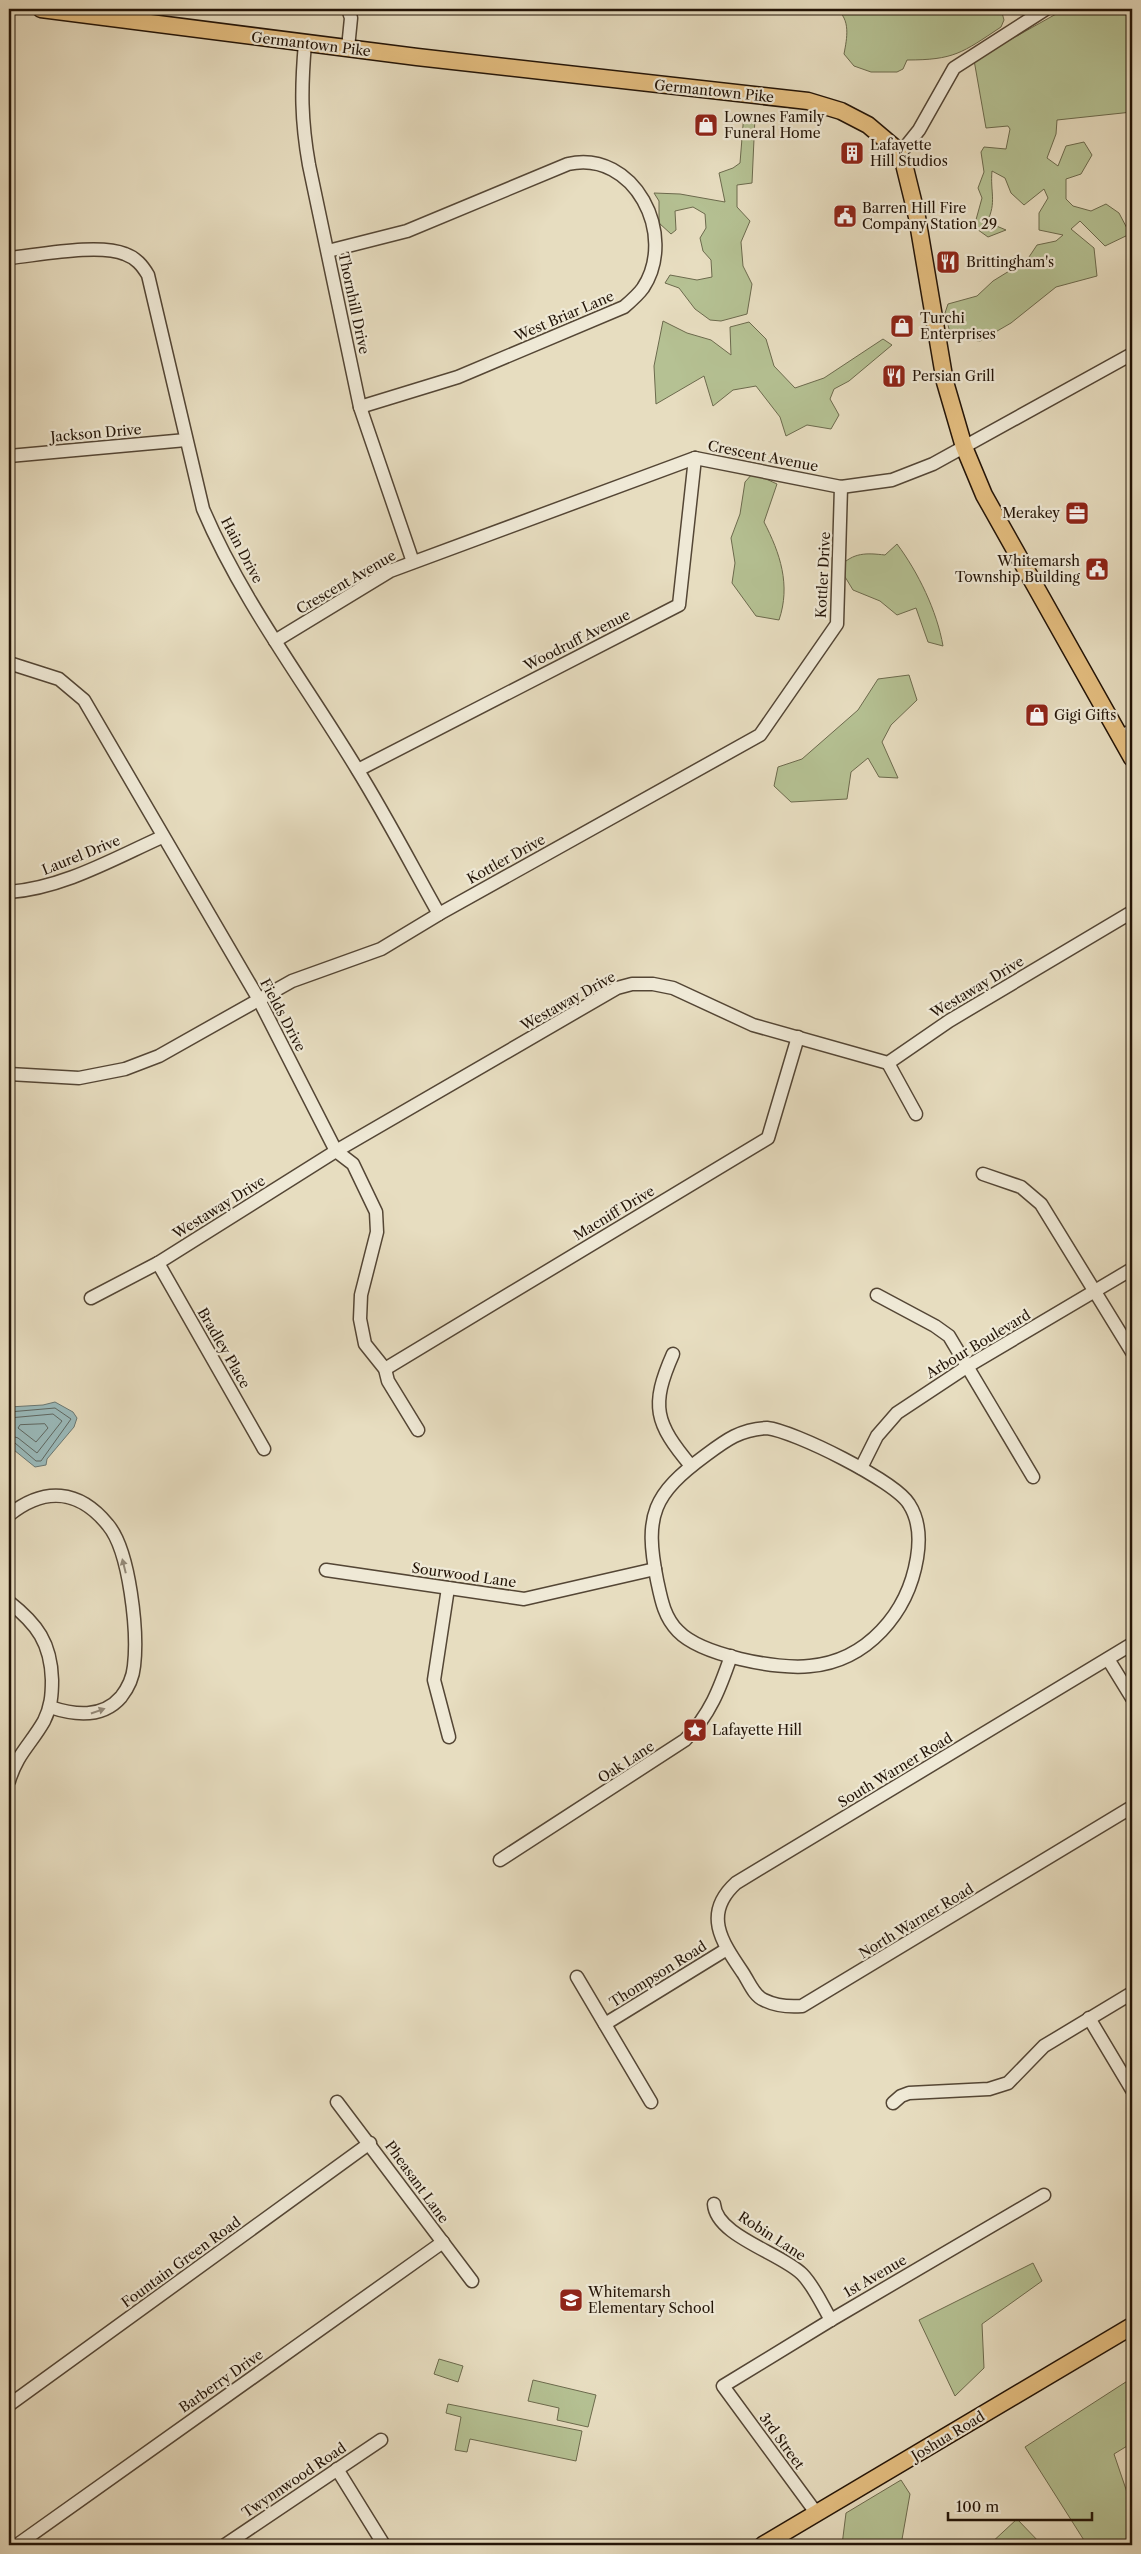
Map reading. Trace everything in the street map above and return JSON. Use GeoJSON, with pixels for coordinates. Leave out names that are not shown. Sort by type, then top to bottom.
{"type":"FeatureCollection","features":[{"type":"Feature","properties":{"kind":"main road","name":"Germantown Pike"},"geometry":{"type":"LineString","coordinates":[[41,9],[305,43],[808,101],[829,107],[862,121],[886,140],[899,155],[908,178],[917,217],[945,382],[964,447],[984,495],[1126,733],[1132,758]]}},
{"type":"Feature","properties":{"kind":"main road","name":"Joshua Road"},"geometry":{"type":"LineString","coordinates":[[763,2545],[1132,2326]]}},
{"type":"Feature","properties":{"kind":"street"},"geometry":{"type":"LineString","coordinates":[[348,9],[351,18],[348,48]]}},
{"type":"Feature","properties":{"kind":"street"},"geometry":{"type":"LineString","coordinates":[[899,155],[919,130],[954,68],[1046,9]]}},
{"type":"Feature","properties":{"kind":"street","name":"Thornhill Drive"},"geometry":{"type":"LineString","coordinates":[[305,43],[300,92],[304,137],[360,407],[413,562]]}},
{"type":"Feature","properties":{"kind":"street","name":"West Briar Lane"},"geometry":{"type":"LineString","coordinates":[[328,251],[407,231],[550,172],[580,162],[600,164],[627,178],[642,198],[653,223],[654,248],[650,272],[644,287],[624,307],[458,377],[360,407]]}},
{"type":"Feature","properties":{"kind":"street","name":"Hain Drive"},"geometry":{"type":"LineString","coordinates":[[9,258],[105,249],[126,254],[142,265],[148,274],[203,508],[217,541],[275,640],[358,770],[439,914]]}},
{"type":"Feature","properties":{"kind":"street","name":"Crescent Avenue"},"geometry":{"type":"LineString","coordinates":[[275,640],[390,571],[695,458],[842,487],[892,480],[912,474],[1132,354]]}},
{"type":"Feature","properties":{"kind":"street","name":"Jackson Drive"},"geometry":{"type":"LineString","coordinates":[[9,456],[186,440]]}},
{"type":"Feature","properties":{"kind":"street","name":"Woodruff Avenue"},"geometry":{"type":"LineString","coordinates":[[358,770],[679,605],[695,458]]}},
{"type":"Feature","properties":{"kind":"street","name":"Kottler Drive"},"geometry":{"type":"LineString","coordinates":[[9,1074],[79,1078],[125,1069],[159,1056],[258,998],[292,981],[381,949],[439,914],[760,735],[837,624],[842,487]]}},
{"type":"Feature","properties":{"kind":"street","name":"Fields Drive"},"geometry":{"type":"LineString","coordinates":[[9,663],[59,679],[84,700],[162,837],[258,998],[336,1151],[353,1164],[376,1212],[377,1232],[361,1295],[360,1319],[364,1344],[385,1368],[388,1381],[418,1430]]}},
{"type":"Feature","properties":{"kind":"street","name":"Laurel Drive"},"geometry":{"type":"LineString","coordinates":[[9,892],[34,890],[65,879],[162,837]]}},
{"type":"Feature","properties":{"kind":"street","name":"Westaway Drive"},"geometry":{"type":"LineString","coordinates":[[92,1298],[158,1263],[336,1151],[609,993],[632,984],[653,984],[673,988],[699,1002],[753,1025],[888,1063],[949,1021],[1132,912]]}},
{"type":"Feature","properties":{"kind":"street","name":"Macniff Drive"},"geometry":{"type":"LineString","coordinates":[[385,1368],[768,1138],[798,1037]]}},
{"type":"Feature","properties":{"kind":"street"},"geometry":{"type":"LineString","coordinates":[[888,1063],[916,1114]]}},
{"type":"Feature","properties":{"kind":"street"},"geometry":{"type":"LineString","coordinates":[[983,1174],[1013,1183],[1035,1197],[1047,1212],[1132,1352]]}},
{"type":"Feature","properties":{"kind":"street","name":"Bradley Place"},"geometry":{"type":"LineString","coordinates":[[158,1263],[264,1449]]}},
{"type":"Feature","properties":{"kind":"street","name":"Arbour Boulevard"},"geometry":{"type":"LineString","coordinates":[[861,1468],[877,1436],[897,1413],[968,1366],[1132,1268]]}},
{"type":"Feature","properties":{"kind":"street"},"geometry":{"type":"LineString","coordinates":[[877,1294],[942,1330],[958,1348],[1033,1477]]}},
{"type":"Feature","properties":{"kind":"street"},"geometry":{"type":"LineString","coordinates":[[673,1354],[660,1384],[661,1419],[666,1434],[691,1466]]}},
{"type":"Feature","properties":{"kind":"street"},"geometry":{"type":"LineString","coordinates":[[756,1428],[767,1428],[791,1434],[861,1468],[890,1486],[908,1502],[918,1525],[919,1551],[913,1581],[896,1614],[870,1641],[842,1658],[827,1664],[778,1667],[761,1665],[730,1656],[686,1639],[677,1630],[662,1605],[650,1542],[653,1516],[665,1492],[691,1466],[732,1435],[756,1428]]}},
{"type":"Feature","properties":{"kind":"street"},"geometry":{"type":"LineString","coordinates":[[9,1516],[21,1506],[39,1498],[61,1495],[85,1504],[109,1526],[120,1550],[130,1590],[135,1633],[134,1667],[120,1698],[106,1709],[89,1714],[67,1712],[50,1707]]}},
{"type":"Feature","properties":{"kind":"street","name":"Sourwood Lane"},"geometry":{"type":"LineString","coordinates":[[326,1570],[524,1599],[655,1568]]}},
{"type":"Feature","properties":{"kind":"street"},"geometry":{"type":"LineString","coordinates":[[448,1588],[434,1680],[449,1737]]}},
{"type":"Feature","properties":{"kind":"street"},"geometry":{"type":"LineString","coordinates":[[9,1602],[36,1627],[46,1645],[51,1660],[50,1707],[38,1730],[15,1761],[9,1781]]}},
{"type":"Feature","properties":{"kind":"street","name":"South Warner Road"},"geometry":{"type":"LineString","coordinates":[[727,1949],[718,1924],[717,1912],[724,1895],[736,1883],[1132,1644]]}},
{"type":"Feature","properties":{"kind":"street","name":"Oak Lane"},"geometry":{"type":"LineString","coordinates":[[500,1860],[686,1740],[698,1727],[714,1702],[730,1656]]}},
{"type":"Feature","properties":{"kind":"street"},"geometry":{"type":"LineString","coordinates":[[1108,1659],[1132,1698]]}},
{"type":"Feature","properties":{"kind":"street","name":"North Warner Road"},"geometry":{"type":"LineString","coordinates":[[727,1949],[759,1997],[777,2005],[802,2006],[1132,1807]]}},
{"type":"Feature","properties":{"kind":"street","name":"Thompson Road"},"geometry":{"type":"LineString","coordinates":[[605,2024],[727,1949]]}},
{"type":"Feature","properties":{"kind":"street","name":"Thompson Road"},"geometry":{"type":"LineString","coordinates":[[576,1977],[651,2102]]}},
{"type":"Feature","properties":{"kind":"street"},"geometry":{"type":"LineString","coordinates":[[893,2103],[901,2096],[909,2093],[989,2089],[1008,2083],[1044,2046],[1132,1994]]}},
{"type":"Feature","properties":{"kind":"street"},"geometry":{"type":"LineString","coordinates":[[1090,2018],[1132,2090]]}},
{"type":"Feature","properties":{"kind":"street","name":"Pheasant Lane"},"geometry":{"type":"LineString","coordinates":[[337,2102],[370,2143],[472,2281]]}},
{"type":"Feature","properties":{"kind":"street","name":"Fountain Green Road"},"geometry":{"type":"LineString","coordinates":[[9,2405],[370,2143]]}},
{"type":"Feature","properties":{"kind":"street","name":"1st Avenue"},"geometry":{"type":"LineString","coordinates":[[723,2386],[830,2320],[1044,2195]]}},
{"type":"Feature","properties":{"kind":"street","name":"Robin Lane"},"geometry":{"type":"LineString","coordinates":[[714,2204],[718,2216],[732,2229],[752,2244],[784,2260],[808,2280],[830,2320]]}},
{"type":"Feature","properties":{"kind":"street","name":"Barberry Drive"},"geometry":{"type":"LineString","coordinates":[[17,2545],[443,2242]]}},
{"type":"Feature","properties":{"kind":"street","name":"3rd Street"},"geometry":{"type":"LineString","coordinates":[[723,2386],[817,2514]]}},
{"type":"Feature","properties":{"kind":"street","name":"Twynnwood Road"},"geometry":{"type":"LineString","coordinates":[[225,2545],[381,2440]]}},
{"type":"Feature","properties":{"kind":"street"},"geometry":{"type":"LineString","coordinates":[[337,2469],[384,2545]]}},
{"type":"Feature","properties":{"kind":"green space"},"geometry":{"type":"Polygon","coordinates":[[[836,9],[1001,9],[1004,20],[1001,27],[967,49],[957,53],[923,60],[907,60],[903,69],[897,72],[871,72],[854,66],[844,54],[847,35],[846,23],[841,13],[836,9]]]}},
{"type":"Feature","properties":{"kind":"green space"},"geometry":{"type":"Polygon","coordinates":[[[1065,9],[1132,9],[1132,112],[1057,120],[1056,134],[1047,158],[1058,166],[1066,146],[1084,142],[1092,155],[1081,174],[1066,179],[1066,199],[1073,206],[1091,211],[1106,204],[1119,213],[1130,234],[1105,246],[1080,221],[1071,229],[1094,248],[1097,276],[1056,287],[1011,323],[980,341],[951,337],[945,313],[948,304],[977,296],[993,281],[1027,260],[1037,245],[1056,241],[1063,235],[1039,230],[1039,213],[1048,198],[1044,189],[1024,205],[1011,193],[1005,178],[992,171],[992,209],[987,222],[1006,230],[988,237],[974,227],[982,198],[978,188],[984,172],[981,152],[984,147],[1006,149],[1010,129],[1008,126],[986,128],[974,60],[1065,9]]]}},
{"type":"Feature","properties":{"kind":"green space"},"geometry":{"type":"Polygon","coordinates":[[[744,113],[755,117],[752,183],[737,185],[737,207],[750,221],[741,242],[743,266],[752,284],[747,314],[721,321],[710,320],[695,309],[679,288],[665,283],[670,275],[697,280],[712,277],[711,260],[703,251],[700,238],[706,228],[705,214],[693,207],[675,211],[676,230],[671,234],[659,223],[659,201],[654,193],[680,194],[725,202],[719,173],[733,168],[740,163],[744,113]]]}},
{"type":"Feature","properties":{"kind":"green space"},"geometry":{"type":"Polygon","coordinates":[[[663,321],[687,333],[711,340],[731,355],[730,327],[749,322],[766,339],[774,366],[795,388],[824,378],[883,339],[892,345],[849,381],[834,389],[830,399],[839,415],[831,429],[807,425],[786,436],[780,417],[756,386],[733,390],[713,406],[704,376],[656,404],[654,366],[663,321]]]}},
{"type":"Feature","properties":{"kind":"green space"},"geometry":{"type":"Polygon","coordinates":[[[753,473],[777,484],[764,522],[779,557],[784,582],[784,594],[779,620],[756,616],[732,583],[735,563],[731,538],[740,514],[745,482],[753,473]]]}},
{"type":"Feature","properties":{"kind":"green space"},"geometry":{"type":"Polygon","coordinates":[[[897,544],[926,592],[943,646],[928,642],[916,608],[897,615],[880,601],[853,590],[839,567],[855,556],[885,555],[897,544]]]}},
{"type":"Feature","properties":{"kind":"green space"},"geometry":{"type":"Polygon","coordinates":[[[909,675],[917,700],[891,725],[882,742],[898,778],[879,777],[868,758],[851,772],[847,799],[791,802],[774,786],[778,767],[802,759],[858,710],[878,679],[909,675]]]}},
{"type":"Feature","properties":{"kind":"green space"},"geometry":{"type":"Polygon","coordinates":[[[1033,2263],[1042,2281],[982,2324],[984,2368],[955,2396],[919,2320],[1033,2263]]]}},
{"type":"Feature","properties":{"kind":"green space"},"geometry":{"type":"Polygon","coordinates":[[[439,2359],[463,2366],[458,2382],[434,2374],[439,2359]]]}},
{"type":"Feature","properties":{"kind":"green space"},"geometry":{"type":"Polygon","coordinates":[[[1132,2378],[1132,2443],[1114,2454],[1132,2507],[1132,2545],[1087,2545],[1025,2447],[1132,2378]]]}},
{"type":"Feature","properties":{"kind":"green space"},"geometry":{"type":"Polygon","coordinates":[[[533,2380],[596,2395],[588,2427],[557,2420],[559,2408],[528,2401],[533,2380]]]}},
{"type":"Feature","properties":{"kind":"green space"},"geometry":{"type":"Polygon","coordinates":[[[448,2404],[582,2431],[576,2461],[470,2439],[467,2452],[455,2450],[461,2417],[446,2413],[448,2404]]]}},
{"type":"Feature","properties":{"kind":"green space"},"geometry":{"type":"Polygon","coordinates":[[[901,2480],[910,2494],[901,2545],[842,2545],[846,2513],[901,2480]]]}},
{"type":"Feature","properties":{"kind":"green space"},"geometry":{"type":"Polygon","coordinates":[[[1017,2519],[1042,2545],[989,2545],[1017,2519]]]}},
{"type":"Feature","properties":{"kind":"water"},"geometry":{"type":"Polygon","coordinates":[[[55,1402],[73,1412],[77,1418],[74,1427],[47,1459],[46,1465],[35,1467],[9,1446],[9,1407],[43,1405],[55,1402]]]}},
{"type":"Feature","properties":{"kind":"place","name":"Lownes Family Funeral Home"},"geometry":{"type":"Point","coordinates":[706,125]}},
{"type":"Feature","properties":{"kind":"place","name":"Lafayette Hill Studios"},"geometry":{"type":"Point","coordinates":[852,153]}},
{"type":"Feature","properties":{"kind":"place","name":"Barren Hill Fire Company Station 29"},"geometry":{"type":"Point","coordinates":[845,216]}},
{"type":"Feature","properties":{"kind":"place","name":"Brittingham's"},"geometry":{"type":"Point","coordinates":[948,262]}},
{"type":"Feature","properties":{"kind":"place","name":"Turchi Enterprises"},"geometry":{"type":"Point","coordinates":[902,326]}},
{"type":"Feature","properties":{"kind":"place","name":"Persian Grill"},"geometry":{"type":"Point","coordinates":[894,376]}},
{"type":"Feature","properties":{"kind":"place","name":"Merakey"},"geometry":{"type":"Point","coordinates":[1077,513]}},
{"type":"Feature","properties":{"kind":"place","name":"Whitemarsh Township Building"},"geometry":{"type":"Point","coordinates":[1097,569]}},
{"type":"Feature","properties":{"kind":"place","name":"Gigi Gifts"},"geometry":{"type":"Point","coordinates":[1037,715]}},
{"type":"Feature","properties":{"kind":"place","name":"Lafayette Hill"},"geometry":{"type":"Point","coordinates":[695,1730]}},
{"type":"Feature","properties":{"kind":"place","name":"Whitemarsh Elementary School"},"geometry":{"type":"Point","coordinates":[571,2300]}}]}
